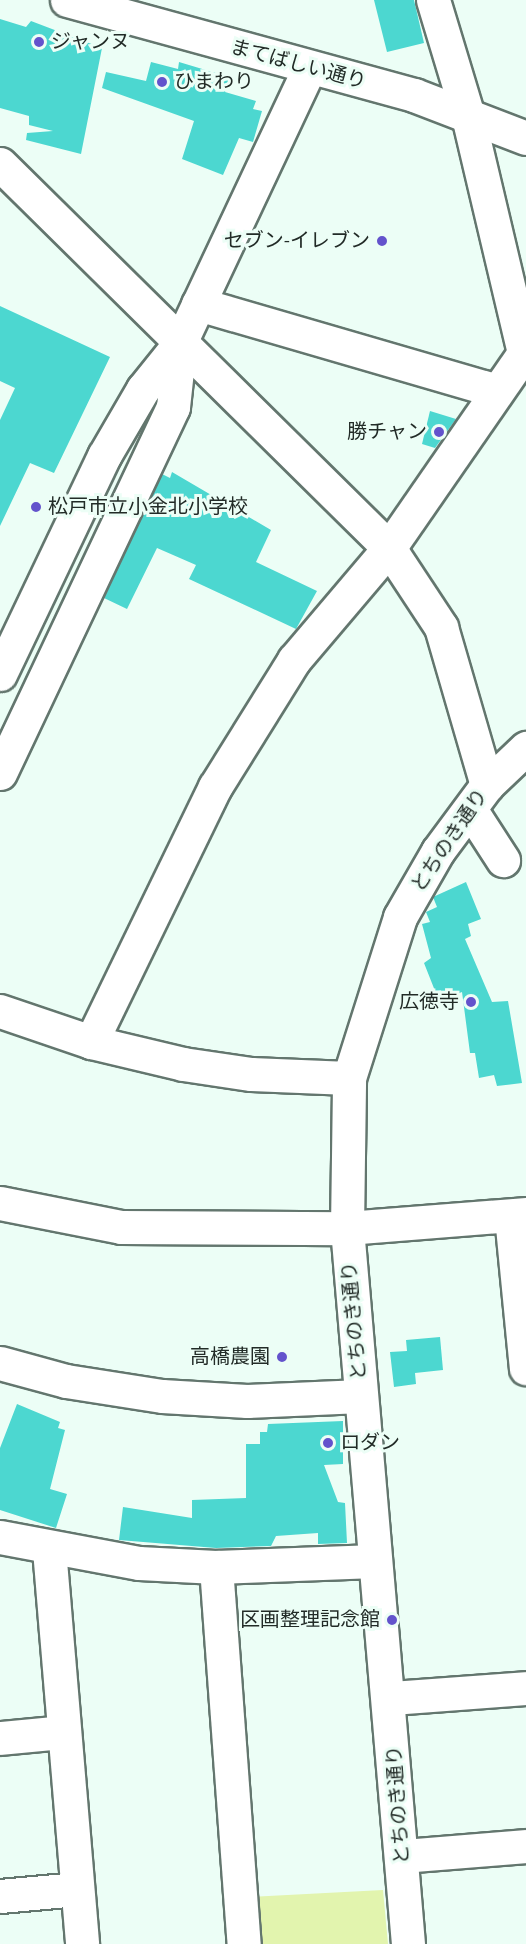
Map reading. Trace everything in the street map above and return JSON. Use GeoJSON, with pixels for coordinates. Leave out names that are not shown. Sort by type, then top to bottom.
{"type":"FeatureCollection","features":[{"type":"Feature","properties":{"kind":"street","name":"まてばしい通り"},"geometry":{"type":"LineString","coordinates":[[67,0],[468,116],[526,138]]}},
{"type":"Feature","properties":{"kind":"street"},"geometry":{"type":"LineString","coordinates":[[91,1042],[215,787],[294,660],[389,548],[496,391],[526,354],[468,116],[433,0]]}},
{"type":"Feature","properties":{"kind":"street"},"geometry":{"type":"LineString","coordinates":[[0,674],[104,456],[143,389],[180,343],[309,69]]}},
{"type":"Feature","properties":{"kind":"street"},"geometry":{"type":"LineString","coordinates":[[0,164],[389,548],[441,627],[478,797],[503,860]]}},
{"type":"Feature","properties":{"kind":"street"},"geometry":{"type":"LineString","coordinates":[[198,304],[496,391]]}},
{"type":"Feature","properties":{"kind":"street"},"geometry":{"type":"LineString","coordinates":[[2,762],[173,407],[180,343]]}},
{"type":"Feature","properties":{"kind":"street","name":"とちのき通り"},"geometry":{"type":"LineString","coordinates":[[408,1944],[391,1698],[375,1561],[347,1228],[349,1078],[400,917],[478,797],[526,748]]}},
{"type":"Feature","properties":{"kind":"street"},"geometry":{"type":"LineString","coordinates":[[0,1011],[91,1042],[251,1074],[349,1078]]}},
{"type":"Feature","properties":{"kind":"street"},"geometry":{"type":"LineString","coordinates":[[0,1203],[121,1227],[347,1228],[518,1215],[526,1368]]}},
{"type":"Feature","properties":{"kind":"street"},"geometry":{"type":"LineString","coordinates":[[0,1363],[66,1381],[162,1396],[247,1401],[362,1395]]}},
{"type":"Feature","properties":{"kind":"street"},"geometry":{"type":"LineString","coordinates":[[0,1537],[49,1549],[139,1563],[216,1567],[375,1561]]}},
{"type":"Feature","properties":{"kind":"street"},"geometry":{"type":"LineString","coordinates":[[49,1549],[82,1944]]}},
{"type":"Feature","properties":{"kind":"street"},"geometry":{"type":"LineString","coordinates":[[216,1567],[244,1944]]}},
{"type":"Feature","properties":{"kind":"street"},"geometry":{"type":"LineString","coordinates":[[391,1698],[526,1688]]}},
{"type":"Feature","properties":{"kind":"street"},"geometry":{"type":"LineString","coordinates":[[0,1738],[64,1732]]}},
{"type":"Feature","properties":{"kind":"street"},"geometry":{"type":"LineString","coordinates":[[402,1856],[526,1846]]}},
{"type":"Feature","properties":{"kind":"street"},"geometry":{"type":"LineString","coordinates":[[0,1896],[77,1889]]}},
{"type":"Feature","properties":{"kind":"green space"},"geometry":{"type":"Polygon","coordinates":[[[383,1890],[388,1944],[252,1944],[248,1897],[383,1890]]]}},
{"type":"Feature","properties":{"kind":"building"},"geometry":{"type":"Polygon","coordinates":[[[374,0],[414,0],[424,43],[387,52],[374,0]]]}},
{"type":"Feature","properties":{"kind":"building"},"geometry":{"type":"Polygon","coordinates":[[[0,19],[26,27],[31,21],[102,48],[81,154],[26,140],[27,133],[53,131],[29,125],[29,116],[0,108],[0,19]]]}},
{"type":"Feature","properties":{"kind":"building"},"geometry":{"type":"Polygon","coordinates":[[[151,62],[178,69],[179,62],[229,77],[225,92],[256,101],[253,109],[262,111],[253,142],[239,138],[223,175],[182,159],[194,121],[102,88],[106,72],[146,81],[151,62]]]}},
{"type":"Feature","properties":{"kind":"building"},"geometry":{"type":"Polygon","coordinates":[[[0,306],[110,357],[54,473],[30,463],[0,526],[0,420],[15,388],[0,381],[0,306]]]}},
{"type":"Feature","properties":{"kind":"building","name":"勝チャン"},"geometry":{"type":"Polygon","coordinates":[[[430,411],[456,419],[435,448],[422,444],[430,411]]]}},
{"type":"Feature","properties":{"kind":"building"},"geometry":{"type":"Polygon","coordinates":[[[172,472],[271,530],[256,562],[317,591],[296,629],[189,579],[196,565],[157,548],[127,609],[104,598],[162,474],[170,478],[172,472]]]}},
{"type":"Feature","properties":{"kind":"building"},"geometry":{"type":"Polygon","coordinates":[[[466,882],[481,919],[468,924],[471,936],[465,939],[492,1002],[508,1001],[522,1083],[497,1086],[494,1075],[479,1078],[475,1053],[470,1053],[462,992],[439,1001],[424,963],[431,958],[422,924],[430,922],[426,912],[437,907],[433,897],[466,882]]]}},
{"type":"Feature","properties":{"kind":"building"},"geometry":{"type":"Polygon","coordinates":[[[440,1337],[443,1370],[415,1373],[416,1384],[394,1387],[390,1352],[407,1351],[406,1340],[440,1337]]]}},
{"type":"Feature","properties":{"kind":"building"},"geometry":{"type":"Polygon","coordinates":[[[17,1404],[60,1422],[58,1428],[65,1430],[50,1489],[67,1494],[56,1528],[0,1510],[0,1448],[17,1404]]]}},
{"type":"Feature","properties":{"kind":"building"},"geometry":{"type":"Polygon","coordinates":[[[343,1421],[343,1464],[324,1465],[338,1502],[345,1503],[347,1543],[318,1544],[318,1533],[276,1536],[271,1546],[216,1548],[119,1540],[123,1507],[192,1518],[192,1500],[246,1498],[246,1444],[260,1444],[260,1432],[267,1432],[268,1424],[343,1421]]]}},
{"type":"Feature","properties":{"kind":"place","name":"ジャンヌ"},"geometry":{"type":"Point","coordinates":[39,42]}},
{"type":"Feature","properties":{"kind":"place","name":"ひまわり"},"geometry":{"type":"Point","coordinates":[162,82]}},
{"type":"Feature","properties":{"kind":"place","name":"セブン-イレブン"},"geometry":{"type":"Point","coordinates":[382,241]}},
{"type":"Feature","properties":{"kind":"place","name":"勝チャン"},"geometry":{"type":"Point","coordinates":[439,432]}},
{"type":"Feature","properties":{"kind":"place","name":"松戸市立小金北小学校"},"geometry":{"type":"Point","coordinates":[36,507]}},
{"type":"Feature","properties":{"kind":"place","name":"広徳寺"},"geometry":{"type":"Point","coordinates":[471,1002]}},
{"type":"Feature","properties":{"kind":"place","name":"高橋農園"},"geometry":{"type":"Point","coordinates":[282,1357]}},
{"type":"Feature","properties":{"kind":"place","name":"ロダン"},"geometry":{"type":"Point","coordinates":[328,1443]}},
{"type":"Feature","properties":{"kind":"place","name":"区画整理記念館"},"geometry":{"type":"Point","coordinates":[392,1620]}}]}
